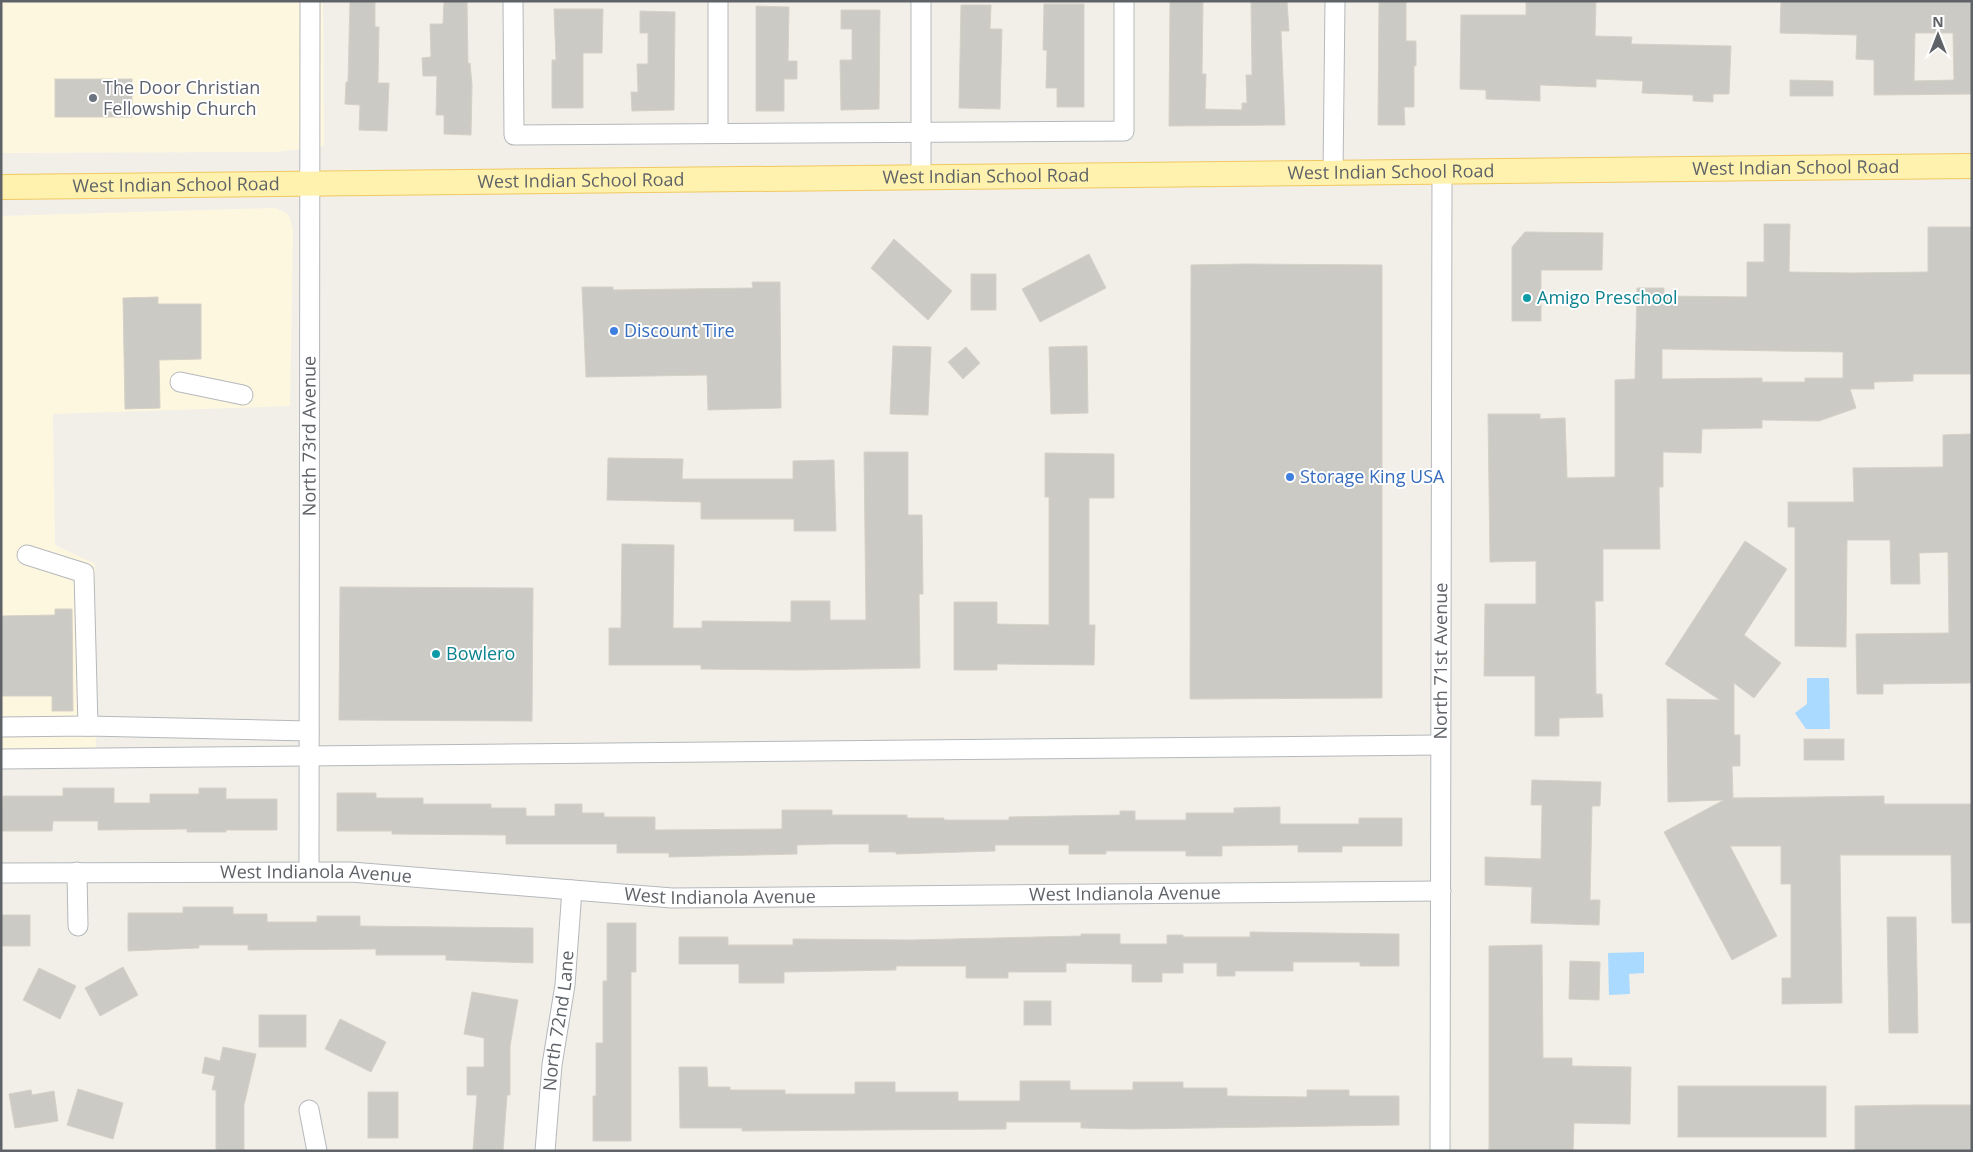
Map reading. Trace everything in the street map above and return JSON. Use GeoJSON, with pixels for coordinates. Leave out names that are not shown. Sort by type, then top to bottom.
{"type":"FeatureCollection","features":[{"type":"Feature","properties":{"kind":"main road","name":"West Indian School Road"},"geometry":{"type":"LineString","coordinates":[[1,187],[1972,166]]}},
{"type":"Feature","properties":{"kind":"street","name":"North 73rd Avenue"},"geometry":{"type":"LineString","coordinates":[[309,871],[310,1]]}},
{"type":"Feature","properties":{"kind":"street"},"geometry":{"type":"LineString","coordinates":[[513,1],[514,135],[1124,130],[1124,1]]}},
{"type":"Feature","properties":{"kind":"street"},"geometry":{"type":"LineString","coordinates":[[718,1],[718,133]]}},
{"type":"Feature","properties":{"kind":"street"},"geometry":{"type":"LineString","coordinates":[[921,1],[921,176]]}},
{"type":"Feature","properties":{"kind":"street"},"geometry":{"type":"LineString","coordinates":[[1333,173],[1335,1]]}},
{"type":"Feature","properties":{"kind":"street","name":"North 71st Avenue"},"geometry":{"type":"LineString","coordinates":[[1440,1151],[1442,172]]}},
{"type":"Feature","properties":{"kind":"street"},"geometry":{"type":"LineString","coordinates":[[180,382],[243,395]]}},
{"type":"Feature","properties":{"kind":"street"},"geometry":{"type":"LineString","coordinates":[[27,555],[84,573],[88,726]]}},
{"type":"Feature","properties":{"kind":"street"},"geometry":{"type":"LineString","coordinates":[[1,727],[88,726],[309,730]]}},
{"type":"Feature","properties":{"kind":"street"},"geometry":{"type":"LineString","coordinates":[[1,759],[1440,744]]}},
{"type":"Feature","properties":{"kind":"street"},"geometry":{"type":"LineString","coordinates":[[77,872],[78,926]]}},
{"type":"Feature","properties":{"kind":"street","name":"West Indianola Avenue"},"geometry":{"type":"LineString","coordinates":[[1,873],[351,872],[672,898],[1441,892]]}},
{"type":"Feature","properties":{"kind":"street","name":"North 72nd Lane"},"geometry":{"type":"LineString","coordinates":[[545,1151],[552,1065],[565,985],[572,890]]}},
{"type":"Feature","properties":{"kind":"street"},"geometry":{"type":"LineString","coordinates":[[309,1110],[317,1151]]}},
{"type":"Feature","properties":{"kind":"shaded area"},"geometry":{"type":"Polygon","coordinates":[[[1,1],[323,1],[324,146],[276,152],[1,153],[1,1]]]}},
{"type":"Feature","properties":{"kind":"shaded area"},"geometry":{"type":"Polygon","coordinates":[[[276,208],[289,215],[293,229],[290,406],[53,414],[55,545],[95,564],[96,753],[1,756],[1,216],[276,208]]]}},
{"type":"Feature","properties":{"kind":"water"},"geometry":{"type":"Polygon","coordinates":[[[1807,678],[1829,678],[1830,729],[1806,729],[1795,713],[1807,704],[1807,678]]]}},
{"type":"Feature","properties":{"kind":"water"},"geometry":{"type":"Polygon","coordinates":[[[1644,952],[1644,973],[1629,974],[1630,994],[1609,995],[1608,953],[1644,952]]]}},
{"type":"Feature","properties":{"kind":"building"},"geometry":{"type":"Polygon","coordinates":[[[350,1],[375,1],[375,27],[379,27],[378,83],[389,83],[387,131],[359,130],[360,105],[345,104],[346,82],[348,82],[350,1]]]}},
{"type":"Feature","properties":{"kind":"building"},"geometry":{"type":"Polygon","coordinates":[[[444,1],[467,1],[468,64],[470,63],[472,85],[471,135],[444,134],[444,115],[436,115],[437,76],[423,76],[422,58],[431,57],[430,24],[443,24],[444,1]]]}},
{"type":"Feature","properties":{"kind":"building"},"geometry":{"type":"Polygon","coordinates":[[[1170,1],[1203,1],[1202,74],[1206,74],[1205,109],[1242,110],[1242,103],[1247,103],[1246,75],[1252,75],[1251,1],[1287,1],[1289,31],[1281,31],[1285,125],[1169,126],[1170,1]]]}},
{"type":"Feature","properties":{"kind":"building"},"geometry":{"type":"Polygon","coordinates":[[[1379,1],[1406,1],[1406,41],[1416,41],[1414,107],[1404,107],[1405,125],[1378,125],[1379,1]]]}},
{"type":"Feature","properties":{"kind":"building"},"geometry":{"type":"Polygon","coordinates":[[[1526,1],[1596,1],[1595,36],[1632,37],[1631,44],[1731,46],[1729,94],[1713,94],[1713,102],[1693,101],[1693,95],[1642,93],[1643,81],[1596,79],[1596,87],[1540,85],[1540,101],[1486,99],[1486,90],[1460,89],[1461,15],[1526,15],[1526,1]]]}},
{"type":"Feature","properties":{"kind":"building"},"geometry":{"type":"Polygon","coordinates":[[[1781,1],[1972,1],[1972,94],[1874,95],[1874,60],[1856,59],[1857,35],[1780,33],[1781,1]],[[1915,33],[1914,81],[1954,80],[1953,33],[1915,33]]]}},
{"type":"Feature","properties":{"kind":"building"},"geometry":{"type":"Polygon","coordinates":[[[1044,4],[1084,4],[1084,107],[1057,107],[1057,88],[1046,88],[1047,50],[1043,50],[1044,4]]]}},
{"type":"Feature","properties":{"kind":"building"},"geometry":{"type":"Polygon","coordinates":[[[961,5],[991,5],[990,29],[1002,29],[1000,109],[959,108],[961,5]]]}},
{"type":"Feature","properties":{"kind":"building"},"geometry":{"type":"Polygon","coordinates":[[[756,6],[789,7],[788,61],[797,61],[797,79],[784,79],[784,111],[756,111],[756,6]]]}},
{"type":"Feature","properties":{"kind":"building"},"geometry":{"type":"Polygon","coordinates":[[[554,9],[603,9],[602,53],[583,53],[583,108],[552,108],[552,60],[556,60],[554,9]]]}},
{"type":"Feature","properties":{"kind":"building"},"geometry":{"type":"Polygon","coordinates":[[[841,10],[880,10],[879,109],[841,110],[840,60],[852,60],[852,29],[841,29],[841,10]]]}},
{"type":"Feature","properties":{"kind":"building"},"geometry":{"type":"Polygon","coordinates":[[[640,11],[675,12],[674,110],[632,111],[631,92],[638,92],[637,64],[648,64],[648,33],[640,33],[640,11]]]}},
{"type":"Feature","properties":{"kind":"building","name":"The Door Christian Fellowship Church"},"geometry":{"type":"Polygon","coordinates":[[[55,79],[132,79],[132,117],[55,117],[55,79]]]}},
{"type":"Feature","properties":{"kind":"building"},"geometry":{"type":"Polygon","coordinates":[[[1790,80],[1833,81],[1833,96],[1790,96],[1790,80]]]}},
{"type":"Feature","properties":{"kind":"building"},"geometry":{"type":"Polygon","coordinates":[[[1764,224],[1790,224],[1789,272],[1853,273],[1928,272],[1928,227],[1972,227],[1972,374],[1913,374],[1913,381],[1874,382],[1874,389],[1850,389],[1856,408],[1819,421],[1762,420],[1762,428],[1702,429],[1701,453],[1663,452],[1663,487],[1659,487],[1660,549],[1603,549],[1603,601],[1595,601],[1596,694],[1602,694],[1603,717],[1559,718],[1559,736],[1535,736],[1535,676],[1484,676],[1485,604],[1536,604],[1536,561],[1490,562],[1488,414],[1540,414],[1540,419],[1565,418],[1567,478],[1615,477],[1615,380],[1635,379],[1637,288],[1664,288],[1664,296],[1747,297],[1747,262],[1764,262],[1764,224]],[[1662,349],[1662,379],[1762,378],[1762,382],[1805,382],[1805,378],[1843,378],[1843,352],[1662,349]]]}},
{"type":"Feature","properties":{"kind":"building","name":"Amigo Preschool"},"geometry":{"type":"Polygon","coordinates":[[[1525,232],[1603,233],[1602,270],[1541,270],[1541,321],[1512,321],[1512,247],[1525,232]]]}},
{"type":"Feature","properties":{"kind":"building"},"geometry":{"type":"Polygon","coordinates":[[[894,239],[952,291],[928,320],[871,268],[894,239]]]}},
{"type":"Feature","properties":{"kind":"building"},"geometry":{"type":"Polygon","coordinates":[[[1089,254],[1106,288],[1040,322],[1022,289],[1089,254]]]}},
{"type":"Feature","properties":{"kind":"building"},"geometry":{"type":"Polygon","coordinates":[[[1191,265],[1382,265],[1382,698],[1190,699],[1191,265]]]}},
{"type":"Feature","properties":{"kind":"building"},"geometry":{"type":"Polygon","coordinates":[[[971,274],[996,274],[996,310],[971,310],[971,274]]]}},
{"type":"Feature","properties":{"kind":"building"},"geometry":{"type":"Polygon","coordinates":[[[752,282],[780,282],[781,408],[708,410],[707,375],[586,377],[582,287],[613,287],[613,290],[753,288],[752,282]]]}},
{"type":"Feature","properties":{"kind":"building"},"geometry":{"type":"Polygon","coordinates":[[[158,297],[158,304],[201,304],[201,359],[159,360],[160,408],[125,409],[123,298],[158,297]]]}},
{"type":"Feature","properties":{"kind":"building"},"geometry":{"type":"Polygon","coordinates":[[[893,346],[931,347],[928,415],[890,414],[893,346]]]}},
{"type":"Feature","properties":{"kind":"building"},"geometry":{"type":"Polygon","coordinates":[[[1087,346],[1088,413],[1051,414],[1049,347],[1087,346]]]}},
{"type":"Feature","properties":{"kind":"building"},"geometry":{"type":"Polygon","coordinates":[[[966,347],[980,363],[963,379],[948,362],[966,347]]]}},
{"type":"Feature","properties":{"kind":"building"},"geometry":{"type":"Polygon","coordinates":[[[1972,434],[1972,683],[1883,684],[1883,694],[1857,694],[1856,634],[1949,633],[1948,552],[1919,553],[1920,584],[1891,584],[1890,540],[1847,540],[1846,647],[1795,646],[1795,527],[1788,527],[1788,502],[1854,502],[1853,468],[1943,467],[1943,435],[1972,434]]]}},
{"type":"Feature","properties":{"kind":"building"},"geometry":{"type":"Polygon","coordinates":[[[864,452],[908,452],[908,515],[922,515],[923,594],[919,594],[920,668],[797,670],[701,669],[701,665],[609,665],[609,628],[621,628],[622,544],[674,545],[673,628],[702,628],[702,621],[791,622],[791,601],[830,601],[830,620],[866,620],[864,452]]]}},
{"type":"Feature","properties":{"kind":"building"},"geometry":{"type":"Polygon","coordinates":[[[1045,453],[1114,454],[1114,498],[1089,498],[1089,625],[1095,625],[1094,665],[997,664],[997,670],[954,670],[954,602],[997,602],[997,624],[1049,625],[1049,497],[1045,497],[1045,453]]]}},
{"type":"Feature","properties":{"kind":"building"},"geometry":{"type":"Polygon","coordinates":[[[608,458],[683,459],[682,479],[793,479],[793,461],[834,460],[836,531],[794,531],[794,519],[701,519],[701,502],[607,500],[608,458]]]}},
{"type":"Feature","properties":{"kind":"building"},"geometry":{"type":"Polygon","coordinates":[[[1745,541],[1787,569],[1744,635],[1781,663],[1754,698],[1734,683],[1734,735],[1740,735],[1740,766],[1732,766],[1733,798],[1884,796],[1884,804],[1972,804],[1972,923],[1952,923],[1951,855],[1840,855],[1842,1003],[1782,1004],[1782,978],[1791,978],[1791,884],[1781,884],[1781,846],[1730,846],[1777,936],[1732,960],[1664,832],[1724,800],[1668,802],[1667,699],[1720,700],[1665,664],[1745,541]]]}},
{"type":"Feature","properties":{"kind":"building","name":"Bowlero"},"geometry":{"type":"Polygon","coordinates":[[[340,587],[533,588],[532,721],[339,720],[340,587]]]}},
{"type":"Feature","properties":{"kind":"building"},"geometry":{"type":"Polygon","coordinates":[[[55,609],[72,609],[73,711],[52,711],[52,696],[1,696],[1,616],[55,615],[55,609]]]}},
{"type":"Feature","properties":{"kind":"building"},"geometry":{"type":"Polygon","coordinates":[[[1804,739],[1844,739],[1844,760],[1804,760],[1804,739]]]}},
{"type":"Feature","properties":{"kind":"building"},"geometry":{"type":"Polygon","coordinates":[[[1532,780],[1601,782],[1600,806],[1592,806],[1590,900],[1600,900],[1599,925],[1531,923],[1532,887],[1485,885],[1485,857],[1541,859],[1542,805],[1531,805],[1532,780]]]}},
{"type":"Feature","properties":{"kind":"building"},"geometry":{"type":"Polygon","coordinates":[[[63,788],[114,788],[114,803],[150,803],[150,794],[199,794],[199,788],[226,788],[226,799],[277,799],[277,830],[187,832],[187,829],[98,830],[98,821],[53,821],[52,831],[2,831],[3,796],[63,796],[63,788]]]}},
{"type":"Feature","properties":{"kind":"building"},"geometry":{"type":"Polygon","coordinates":[[[337,793],[376,793],[376,798],[423,798],[423,804],[491,804],[491,808],[526,808],[526,816],[555,816],[555,804],[582,804],[582,813],[604,813],[604,817],[655,817],[655,830],[782,829],[782,810],[832,810],[832,815],[907,815],[907,818],[944,818],[944,820],[1009,820],[1009,817],[1120,815],[1120,811],[1135,811],[1135,820],[1186,820],[1186,813],[1234,813],[1234,808],[1280,807],[1280,824],[1359,824],[1359,818],[1402,818],[1402,846],[1342,846],[1342,852],[1298,852],[1298,845],[1222,846],[1222,856],[1186,856],[1186,851],[1106,851],[1106,854],[1069,854],[1069,845],[995,845],[995,851],[896,854],[896,852],[869,852],[869,844],[832,844],[797,845],[797,854],[669,857],[669,853],[617,853],[617,844],[506,844],[506,835],[392,834],[392,831],[337,831],[337,793]]]}},
{"type":"Feature","properties":{"kind":"building"},"geometry":{"type":"Polygon","coordinates":[[[183,907],[233,907],[233,914],[267,914],[267,922],[317,922],[317,916],[360,916],[360,926],[533,928],[533,963],[446,960],[446,955],[376,955],[376,949],[248,950],[248,945],[199,945],[199,948],[128,951],[128,913],[183,913],[183,907]]]}},
{"type":"Feature","properties":{"kind":"building"},"geometry":{"type":"Polygon","coordinates":[[[1,915],[30,915],[30,946],[1,946],[1,915]]]}},
{"type":"Feature","properties":{"kind":"building"},"geometry":{"type":"Polygon","coordinates":[[[1887,917],[1916,917],[1918,1033],[1889,1033],[1887,917]]]}},
{"type":"Feature","properties":{"kind":"building"},"geometry":{"type":"Polygon","coordinates":[[[607,923],[636,923],[636,972],[631,972],[631,1141],[593,1141],[593,1096],[596,1096],[596,1043],[603,1043],[603,981],[607,981],[607,923]]]}},
{"type":"Feature","properties":{"kind":"building"},"geometry":{"type":"Polygon","coordinates":[[[1250,932],[1399,934],[1399,966],[1360,966],[1360,962],[1293,962],[1293,971],[1235,971],[1235,976],[1217,976],[1217,963],[1183,963],[1183,973],[1162,973],[1162,982],[1132,982],[1132,964],[1066,963],[1066,972],[1008,972],[1008,978],[966,978],[966,966],[896,966],[896,970],[784,972],[784,983],[739,983],[739,964],[679,964],[679,937],[728,937],[728,945],[793,945],[793,939],[910,940],[1120,934],[1120,944],[1167,944],[1167,935],[1183,935],[1183,937],[1250,937],[1250,932]]]}},
{"type":"Feature","properties":{"kind":"building"},"geometry":{"type":"Polygon","coordinates":[[[1542,945],[1543,1058],[1572,1058],[1572,1066],[1631,1067],[1630,1124],[1574,1123],[1573,1151],[1489,1151],[1489,946],[1542,945]]]}},
{"type":"Feature","properties":{"kind":"building"},"geometry":{"type":"Polygon","coordinates":[[[1570,961],[1600,962],[1599,1000],[1569,999],[1570,961]]]}},
{"type":"Feature","properties":{"kind":"building"},"geometry":{"type":"Polygon","coordinates":[[[123,967],[138,995],[100,1016],[85,988],[123,967]]]}},
{"type":"Feature","properties":{"kind":"building"},"geometry":{"type":"Polygon","coordinates":[[[39,968],[76,986],[60,1019],[23,1000],[39,968]]]}},
{"type":"Feature","properties":{"kind":"building"},"geometry":{"type":"Polygon","coordinates":[[[472,992],[518,1000],[510,1046],[510,1095],[507,1095],[503,1151],[473,1151],[477,1095],[467,1095],[467,1067],[484,1067],[484,1038],[464,1034],[472,992]]]}},
{"type":"Feature","properties":{"kind":"building"},"geometry":{"type":"Polygon","coordinates":[[[1024,1001],[1051,1001],[1051,1025],[1024,1025],[1024,1001]]]}},
{"type":"Feature","properties":{"kind":"building"},"geometry":{"type":"Polygon","coordinates":[[[259,1015],[306,1015],[306,1047],[259,1047],[259,1015]]]}},
{"type":"Feature","properties":{"kind":"building"},"geometry":{"type":"Polygon","coordinates":[[[340,1019],[386,1042],[371,1072],[325,1049],[340,1019]]]}},
{"type":"Feature","properties":{"kind":"building"},"geometry":{"type":"Polygon","coordinates":[[[223,1047],[256,1054],[244,1105],[244,1151],[216,1151],[216,1090],[212,1090],[215,1076],[202,1073],[205,1057],[220,1061],[223,1047]]]}},
{"type":"Feature","properties":{"kind":"building"},"geometry":{"type":"Polygon","coordinates":[[[679,1067],[707,1067],[708,1087],[730,1087],[730,1090],[785,1090],[785,1094],[855,1094],[855,1082],[895,1082],[895,1092],[958,1092],[958,1101],[1020,1101],[1020,1081],[1070,1081],[1070,1090],[1133,1090],[1133,1082],[1183,1082],[1183,1088],[1227,1088],[1227,1096],[1307,1097],[1307,1090],[1349,1090],[1349,1096],[1399,1096],[1399,1125],[1133,1129],[1081,1128],[1081,1122],[1006,1122],[1006,1129],[742,1131],[742,1128],[680,1128],[679,1067]]]}},
{"type":"Feature","properties":{"kind":"building"},"geometry":{"type":"Polygon","coordinates":[[[1678,1086],[1826,1086],[1826,1137],[1678,1137],[1678,1086]]]}},
{"type":"Feature","properties":{"kind":"building"},"geometry":{"type":"Polygon","coordinates":[[[78,1089],[123,1103],[113,1139],[67,1125],[78,1089]]]}},
{"type":"Feature","properties":{"kind":"building"},"geometry":{"type":"Polygon","coordinates":[[[31,1090],[32,1095],[54,1091],[58,1121],[15,1128],[9,1094],[31,1090]]]}},
{"type":"Feature","properties":{"kind":"building"},"geometry":{"type":"Polygon","coordinates":[[[368,1092],[398,1092],[398,1138],[368,1138],[368,1092]]]}},
{"type":"Feature","properties":{"kind":"building"},"geometry":{"type":"Polygon","coordinates":[[[1972,1105],[1972,1151],[1855,1151],[1855,1106],[1972,1105]]]}},
{"type":"Feature","properties":{"kind":"place","name":"The Door Christian Fellowship Church"},"geometry":{"type":"Point","coordinates":[93,98]}},
{"type":"Feature","properties":{"kind":"place","name":"Amigo Preschool"},"geometry":{"type":"Point","coordinates":[1527,298]}},
{"type":"Feature","properties":{"kind":"place","name":"Discount Tire"},"geometry":{"type":"Point","coordinates":[614,331]}},
{"type":"Feature","properties":{"kind":"place","name":"Storage King USA"},"geometry":{"type":"Point","coordinates":[1290,477]}},
{"type":"Feature","properties":{"kind":"place","name":"Bowlero"},"geometry":{"type":"Point","coordinates":[436,654]}}]}
